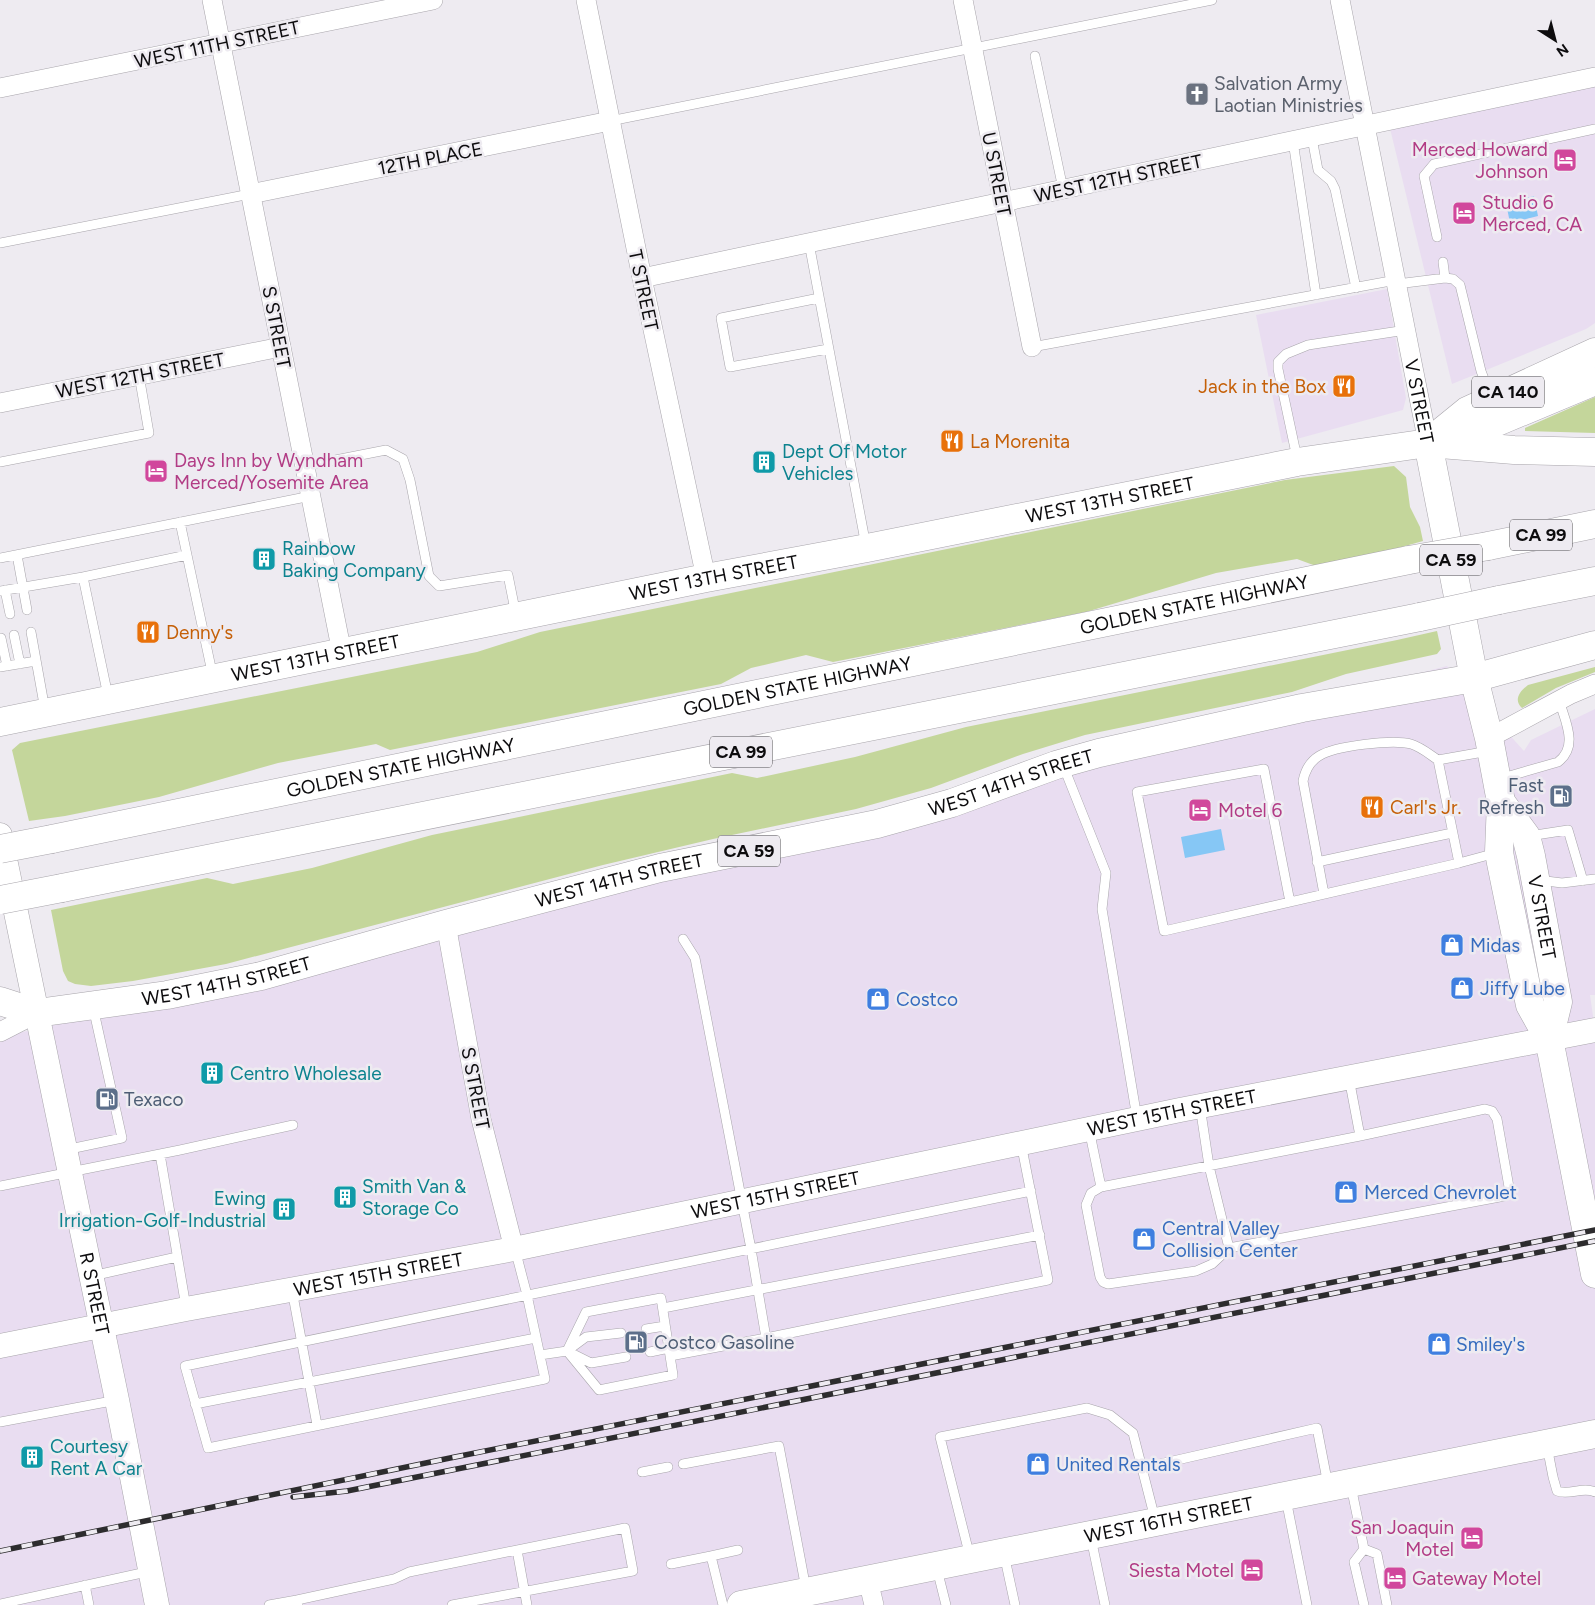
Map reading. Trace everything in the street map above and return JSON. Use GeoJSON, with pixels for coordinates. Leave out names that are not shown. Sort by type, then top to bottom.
{"type":"FeatureCollection","features":[{"type":"Feature","properties":{"kind":"main road","name":"CA 140"},"geometry":{"type":"LineString","coordinates":[[1428,443],[1467,411],[1595,352]]}},
{"type":"Feature","properties":{"kind":"main road","name":"CA 140"},"geometry":{"type":"LineString","coordinates":[[1428,443],[1478,430],[1595,381]]}},
{"type":"Feature","properties":{"kind":"main road","name":"WEST 13TH STREET"},"geometry":{"type":"LineString","coordinates":[[0,722],[706,578],[867,548],[1297,462],[1428,443]]}},
{"type":"Feature","properties":{"kind":"main road"},"geometry":{"type":"LineString","coordinates":[[1428,443],[1514,450],[1595,452]]}},
{"type":"Feature","properties":{"kind":"main road","name":"V STREET"},"geometry":{"type":"LineString","coordinates":[[1428,443],[1466,679],[1490,745],[1499,791],[1499,852],[1530,1005],[1549,1039],[1595,1274]]}},
{"type":"Feature","properties":{"kind":"main road","name":"GOLDEN STATE HIGHWAY"},"geometry":{"type":"LineString","coordinates":[[0,849],[1409,560],[1595,524]]}},
{"type":"Feature","properties":{"kind":"main road","name":"CA 99"},"geometry":{"type":"LineString","coordinates":[[0,900],[1595,582]]}},
{"type":"Feature","properties":{"kind":"main road","name":"WEST 14TH STREET"},"geometry":{"type":"LineString","coordinates":[[38,1013],[167,995],[260,976],[446,924],[660,868],[877,824],[952,803],[1062,764],[1138,744],[1302,708],[1466,679],[1595,645]]}},
{"type":"Feature","properties":{"kind":"main road","name":"V STREET"},"geometry":{"type":"LineString","coordinates":[[1499,791],[1526,836],[1535,880],[1558,1002],[1549,1039]]}},
{"type":"Feature","properties":{"kind":"main road","name":"CA 59"},"geometry":{"type":"LineString","coordinates":[[0,1001],[38,1013]]}},
{"type":"Feature","properties":{"kind":"main road","name":"WEST 16TH STREET"},"geometry":{"type":"LineString","coordinates":[[741,1605],[806,1592],[871,1592],[936,1566],[1595,1434]]}},
{"type":"Feature","properties":{"kind":"street","name":"S STREET"},"geometry":{"type":"LineString","coordinates":[[212,0],[342,653]]}},
{"type":"Feature","properties":{"kind":"street","name":"WEST 11TH STREET"},"geometry":{"type":"LineString","coordinates":[[0,88],[433,0]]}},
{"type":"Feature","properties":{"kind":"street","name":"T STREET"},"geometry":{"type":"LineString","coordinates":[[586,0],[642,278],[706,578]]}},
{"type":"Feature","properties":{"kind":"street","name":"U STREET"},"geometry":{"type":"LineString","coordinates":[[963,0],[1032,348]]}},
{"type":"Feature","properties":{"kind":"street","name":"V STREET"},"geometry":{"type":"LineString","coordinates":[[1340,0],[1428,443]]}},
{"type":"Feature","properties":{"kind":"street","name":"WEST 12TH STREET"},"geometry":{"type":"LineString","coordinates":[[642,278],[1595,77]]}},
{"type":"Feature","properties":{"kind":"street","name":"12TH PLACE"},"geometry":{"type":"LineString","coordinates":[[250,194],[610,122]]}},
{"type":"Feature","properties":{"kind":"street","name":"WEST 12TH STREET"},"geometry":{"type":"LineString","coordinates":[[0,402],[281,347]]}},
{"type":"Feature","properties":{"kind":"street"},"geometry":{"type":"LineString","coordinates":[[1490,745],[1559,700],[1595,684]]}},
{"type":"Feature","properties":{"kind":"street","name":"R STREET"},"geometry":{"type":"LineString","coordinates":[[0,835],[117,1400],[157,1605]]}},
{"type":"Feature","properties":{"kind":"street","name":"S STREET"},"geometry":{"type":"LineString","coordinates":[[446,924],[481,1119],[514,1249]]}},
{"type":"Feature","properties":{"kind":"street","name":"WEST 14TH STREET"},"geometry":{"type":"LineString","coordinates":[[0,1032],[38,1013]]}},
{"type":"Feature","properties":{"kind":"street","name":"WEST 15TH STREET"},"geometry":{"type":"LineString","coordinates":[[0,1346],[186,1309],[514,1249],[1137,1118],[1595,1030]]}},
{"type":"Feature","properties":{"kind":"lane"},"geometry":{"type":"LineString","coordinates":[[610,122],[1212,0]]}},
{"type":"Feature","properties":{"kind":"lane"},"geometry":{"type":"LineString","coordinates":[[1035,56],[1063,189]]}},
{"type":"Feature","properties":{"kind":"lane"},"geometry":{"type":"LineString","coordinates":[[1437,237],[1424,176],[1434,164],[1595,129]]}},
{"type":"Feature","properties":{"kind":"lane"},"geometry":{"type":"LineString","coordinates":[[1312,138],[1318,170],[1331,181],[1334,189],[1356,288]]}},
{"type":"Feature","properties":{"kind":"lane"},"geometry":{"type":"LineString","coordinates":[[1293,142],[1316,295]]}},
{"type":"Feature","properties":{"kind":"lane"},"geometry":{"type":"LineString","coordinates":[[0,244],[250,194]]}},
{"type":"Feature","properties":{"kind":"lane"},"geometry":{"type":"LineString","coordinates":[[809,243],[867,548]]}},
{"type":"Feature","properties":{"kind":"lane"},"geometry":{"type":"LineString","coordinates":[[1443,262],[1445,278]]}},
{"type":"Feature","properties":{"kind":"lane"},"geometry":{"type":"LineString","coordinates":[[1032,348],[1356,288],[1445,278],[1453,279],[1460,285],[1481,371],[1492,400]]}},
{"type":"Feature","properties":{"kind":"lane"},"geometry":{"type":"LineString","coordinates":[[819,298],[721,318],[730,367],[828,349]]}},
{"type":"Feature","properties":{"kind":"lane"},"geometry":{"type":"LineString","coordinates":[[1297,462],[1278,362],[1286,354],[1308,345],[1406,330]]}},
{"type":"Feature","properties":{"kind":"lane"},"geometry":{"type":"LineString","coordinates":[[0,462],[149,433],[139,375]]}},
{"type":"Feature","properties":{"kind":"lane"},"geometry":{"type":"LineString","coordinates":[[305,466],[386,450],[403,459],[410,480],[429,576],[433,582],[439,586],[508,575],[517,618]]}},
{"type":"Feature","properties":{"kind":"lane"},"geometry":{"type":"LineString","coordinates":[[0,548],[1,558],[310,496]]}},
{"type":"Feature","properties":{"kind":"lane"},"geometry":{"type":"LineString","coordinates":[[180,522],[213,679]]}},
{"type":"Feature","properties":{"kind":"lane"},"geometry":{"type":"LineString","coordinates":[[17,555],[27,610]]}},
{"type":"Feature","properties":{"kind":"lane"},"geometry":{"type":"LineString","coordinates":[[10,614],[3,591],[83,577],[187,555]]}},
{"type":"Feature","properties":{"kind":"lane"},"geometry":{"type":"LineString","coordinates":[[83,577],[109,700]]}},
{"type":"Feature","properties":{"kind":"lane"},"geometry":{"type":"LineString","coordinates":[[31,632],[46,712]]}},
{"type":"Feature","properties":{"kind":"lane"},"geometry":{"type":"LineString","coordinates":[[14,635],[20,664]]}},
{"type":"Feature","properties":{"kind":"lane"},"geometry":{"type":"LineString","coordinates":[[1,638],[3,667],[36,661]]}},
{"type":"Feature","properties":{"kind":"lane"},"geometry":{"type":"LineString","coordinates":[[1499,791],[1565,757],[1569,749],[1570,738],[1559,700]]}},
{"type":"Feature","properties":{"kind":"lane"},"geometry":{"type":"LineString","coordinates":[[1324,894],[1302,781],[1310,762],[1330,751],[1393,741],[1411,744],[1438,760],[1490,745]]}},
{"type":"Feature","properties":{"kind":"lane"},"geometry":{"type":"LineString","coordinates":[[1438,760],[1459,863]]}},
{"type":"Feature","properties":{"kind":"lane"},"geometry":{"type":"LineString","coordinates":[[1062,764],[1106,873],[1102,909],[1137,1118]]}},
{"type":"Feature","properties":{"kind":"lane"},"geometry":{"type":"LineString","coordinates":[[1290,902],[1264,769],[1137,792],[1164,931],[1290,902],[1324,894],[1459,863],[1499,852]]}},
{"type":"Feature","properties":{"kind":"lane"},"geometry":{"type":"LineString","coordinates":[[1526,836],[1568,830],[1583,881]]}},
{"type":"Feature","properties":{"kind":"lane"},"geometry":{"type":"LineString","coordinates":[[1317,862],[1452,833]]}},
{"type":"Feature","properties":{"kind":"lane"},"geometry":{"type":"LineString","coordinates":[[1535,880],[1562,883],[1595,879]]}},
{"type":"Feature","properties":{"kind":"lane"},"geometry":{"type":"LineString","coordinates":[[683,938],[695,958],[751,1249],[766,1338]]}},
{"type":"Feature","properties":{"kind":"lane"},"geometry":{"type":"LineString","coordinates":[[0,1186],[122,1138],[93,1005]]}},
{"type":"Feature","properties":{"kind":"lane"},"geometry":{"type":"LineString","coordinates":[[1349,1077],[1360,1136]]}},
{"type":"Feature","properties":{"kind":"lane"},"geometry":{"type":"LineString","coordinates":[[1200,1106],[1209,1166],[1229,1248]]}},
{"type":"Feature","properties":{"kind":"lane"},"geometry":{"type":"LineString","coordinates":[[1485,1109],[1492,1111],[1497,1120],[1509,1187],[1506,1196],[1229,1248],[1212,1264],[1196,1270],[1108,1284],[1100,1277],[1086,1205],[1091,1193],[1101,1187],[1209,1166],[1485,1109]]}},
{"type":"Feature","properties":{"kind":"lane"},"geometry":{"type":"LineString","coordinates":[[67,1161],[160,1154],[293,1125]]}},
{"type":"Feature","properties":{"kind":"lane"},"geometry":{"type":"LineString","coordinates":[[1089,1129],[1101,1187]]}},
{"type":"Feature","properties":{"kind":"lane"},"geometry":{"type":"LineString","coordinates":[[650,1352],[670,1352],[766,1338],[1048,1280],[1021,1143]]}},
{"type":"Feature","properties":{"kind":"lane"},"geometry":{"type":"LineString","coordinates":[[160,1154],[186,1309]]}},
{"type":"Feature","properties":{"kind":"lane"},"geometry":{"type":"LineString","coordinates":[[514,1249],[527,1295],[545,1379],[208,1448],[185,1366],[527,1295],[1031,1192]]}},
{"type":"Feature","properties":{"kind":"lane"},"geometry":{"type":"LineString","coordinates":[[567,1351],[586,1312],[758,1289],[1040,1235]]}},
{"type":"Feature","properties":{"kind":"lane"},"geometry":{"type":"LineString","coordinates":[[91,1276],[177,1257]]}},
{"type":"Feature","properties":{"kind":"lane"},"geometry":{"type":"LineString","coordinates":[[292,1290],[317,1425]]}},
{"type":"Feature","properties":{"kind":"lane"},"geometry":{"type":"LineString","coordinates":[[567,1351],[599,1390],[673,1375],[662,1303]]}},
{"type":"Feature","properties":{"kind":"lane"},"geometry":{"type":"LineString","coordinates":[[646,1329],[665,1326]]}},
{"type":"Feature","properties":{"kind":"lane"},"geometry":{"type":"LineString","coordinates":[[540,1355],[567,1351],[586,1336],[621,1333]]}},
{"type":"Feature","properties":{"kind":"lane"},"geometry":{"type":"LineString","coordinates":[[195,1404],[536,1338]]}},
{"type":"Feature","properties":{"kind":"lane"},"geometry":{"type":"LineString","coordinates":[[567,1351],[591,1363],[626,1357]]}},
{"type":"Feature","properties":{"kind":"lane"},"geometry":{"type":"LineString","coordinates":[[0,1422],[117,1400]]}},
{"type":"Feature","properties":{"kind":"lane"},"geometry":{"type":"LineString","coordinates":[[970,1560],[940,1437],[1087,1408],[1110,1415],[1133,1433],[1156,1522]]}},
{"type":"Feature","properties":{"kind":"lane"},"geometry":{"type":"LineString","coordinates":[[1142,1468],[1317,1428],[1364,1549],[1377,1554],[1387,1605]]}},
{"type":"Feature","properties":{"kind":"lane"},"geometry":{"type":"LineString","coordinates":[[1547,1444],[1553,1477],[1558,1491],[1562,1493],[1583,1489],[1595,1492]]}},
{"type":"Feature","properties":{"kind":"lane"},"geometry":{"type":"LineString","coordinates":[[683,1464],[779,1446],[806,1592]]}},
{"type":"Feature","properties":{"kind":"lane"},"geometry":{"type":"LineString","coordinates":[[642,1472],[668,1467]]}},
{"type":"Feature","properties":{"kind":"lane"},"geometry":{"type":"LineString","coordinates":[[1286,1496],[1307,1605]]}},
{"type":"Feature","properties":{"kind":"lane"},"geometry":{"type":"LineString","coordinates":[[269,1605],[298,1602],[394,1579],[409,1572],[625,1528],[633,1571],[452,1605]]}},
{"type":"Feature","properties":{"kind":"lane"},"geometry":{"type":"LineString","coordinates":[[1090,1536],[1105,1605]]}},
{"type":"Feature","properties":{"kind":"lane"},"geometry":{"type":"LineString","coordinates":[[1364,1549],[1354,1562],[1364,1605]]}},
{"type":"Feature","properties":{"kind":"lane"},"geometry":{"type":"LineString","coordinates":[[517,1550],[526,1605]]}},
{"type":"Feature","properties":{"kind":"lane"},"geometry":{"type":"LineString","coordinates":[[671,1564],[738,1550]]}},
{"type":"Feature","properties":{"kind":"lane"},"geometry":{"type":"LineString","coordinates":[[1004,1553],[1015,1605]]}},
{"type":"Feature","properties":{"kind":"lane"},"geometry":{"type":"LineString","coordinates":[[711,1556],[723,1605]]}},
{"type":"Feature","properties":{"kind":"lane"},"geometry":{"type":"LineString","coordinates":[[936,1566],[946,1605]]}},
{"type":"Feature","properties":{"kind":"lane"},"geometry":{"type":"LineString","coordinates":[[0,1604],[151,1571]]}},
{"type":"Feature","properties":{"kind":"lane"},"geometry":{"type":"LineString","coordinates":[[85,1585],[89,1605]]}},
{"type":"Feature","properties":{"kind":"shaded area"},"geometry":{"type":"Polygon","coordinates":[[[1595,68],[1595,323],[1586,329],[1452,384],[1386,112],[1595,68]]]}},
{"type":"Feature","properties":{"kind":"shaded area"},"geometry":{"type":"Polygon","coordinates":[[[1387,289],[1406,398],[1403,410],[1282,443],[1256,315],[1387,289]]]}},
{"type":"Feature","properties":{"kind":"shaded area"},"geometry":{"type":"Polygon","coordinates":[[[1447,666],[1524,751],[1531,740],[1595,709],[1595,995],[1590,995],[1595,1030],[1595,1605],[0,1605],[0,1037],[82,1019],[1447,666]]]}},
{"type":"Feature","properties":{"kind":"green space"},"geometry":{"type":"Polygon","coordinates":[[[1595,397],[1595,433],[1525,431],[1525,428],[1595,397]]]}},
{"type":"Feature","properties":{"kind":"green space"},"geometry":{"type":"Polygon","coordinates":[[[1394,466],[1406,477],[1410,507],[1420,527],[1423,541],[1316,566],[1297,559],[1216,573],[1086,612],[833,662],[806,655],[751,668],[721,684],[390,750],[376,744],[278,763],[159,797],[65,816],[29,821],[12,750],[20,743],[477,652],[540,632],[1285,480],[1394,466]]]}},
{"type":"Feature","properties":{"kind":"green space"},"geometry":{"type":"Polygon","coordinates":[[[1437,631],[1441,649],[1437,654],[1346,674],[1292,692],[1085,735],[1023,754],[931,788],[856,809],[713,839],[603,865],[226,964],[133,981],[91,986],[68,981],[63,971],[51,910],[207,878],[233,884],[312,868],[432,835],[732,773],[757,778],[855,757],[966,727],[1437,631]]]}},
{"type":"Feature","properties":{"kind":"green space"},"geometry":{"type":"Polygon","coordinates":[[[1595,667],[1595,672],[1556,688],[1522,708],[1519,705],[1519,696],[1528,685],[1595,667]]]}},
{"type":"Feature","properties":{"kind":"water"},"geometry":{"type":"Polygon","coordinates":[[[1534,196],[1538,216],[1510,223],[1506,203],[1534,196]]]}},
{"type":"Feature","properties":{"kind":"water"},"geometry":{"type":"Polygon","coordinates":[[[1221,829],[1225,850],[1185,858],[1181,837],[1221,829]]]}},
{"type":"Feature","properties":{"kind":"railway"},"geometry":{"type":"LineString","coordinates":[[0,1551],[450,1458],[1595,1230]]}},
{"type":"Feature","properties":{"kind":"railway"},"geometry":{"type":"LineString","coordinates":[[293,1497],[347,1491],[1595,1241]]}},
{"type":"Feature","properties":{"kind":"place","name":"Salvation Army Laotian Ministries"},"geometry":{"type":"Point","coordinates":[1197,94]}},
{"type":"Feature","properties":{"kind":"place","name":"Merced Howard Johnson"},"geometry":{"type":"Point","coordinates":[1565,160]}},
{"type":"Feature","properties":{"kind":"place","name":"Studio 6 Merced, CA"},"geometry":{"type":"Point","coordinates":[1464,213]}},
{"type":"Feature","properties":{"kind":"place","name":"Jack in the Box"},"geometry":{"type":"Point","coordinates":[1344,386]}},
{"type":"Feature","properties":{"kind":"place","name":"La Morenita"},"geometry":{"type":"Point","coordinates":[952,441]}},
{"type":"Feature","properties":{"kind":"place","name":"Dept Of Motor Vehicles"},"geometry":{"type":"Point","coordinates":[764,462]}},
{"type":"Feature","properties":{"kind":"place","name":"Days Inn by Wyndham Merced/Yosemite Area"},"geometry":{"type":"Point","coordinates":[156,471]}},
{"type":"Feature","properties":{"kind":"place","name":"Rainbow Baking Company"},"geometry":{"type":"Point","coordinates":[264,559]}},
{"type":"Feature","properties":{"kind":"place","name":"Denny's"},"geometry":{"type":"Point","coordinates":[148,632]}},
{"type":"Feature","properties":{"kind":"place","name":"Fast Refresh"},"geometry":{"type":"Point","coordinates":[1561,796]}},
{"type":"Feature","properties":{"kind":"place","name":"Carl's Jr."},"geometry":{"type":"Point","coordinates":[1372,807]}},
{"type":"Feature","properties":{"kind":"place","name":"Motel 6"},"geometry":{"type":"Point","coordinates":[1200,810]}},
{"type":"Feature","properties":{"kind":"place","name":"Midas"},"geometry":{"type":"Point","coordinates":[1452,945]}},
{"type":"Feature","properties":{"kind":"place","name":"Jiffy Lube"},"geometry":{"type":"Point","coordinates":[1462,988]}},
{"type":"Feature","properties":{"kind":"place","name":"Costco"},"geometry":{"type":"Point","coordinates":[878,999]}},
{"type":"Feature","properties":{"kind":"place","name":"Centro Wholesale"},"geometry":{"type":"Point","coordinates":[212,1073]}},
{"type":"Feature","properties":{"kind":"place","name":"Texaco"},"geometry":{"type":"Point","coordinates":[107,1099]}},
{"type":"Feature","properties":{"kind":"place","name":"Merced Chevrolet"},"geometry":{"type":"Point","coordinates":[1346,1192]}},
{"type":"Feature","properties":{"kind":"place","name":"Smith Van & Storage Co"},"geometry":{"type":"Point","coordinates":[345,1197]}},
{"type":"Feature","properties":{"kind":"place","name":"Ewing Irrigation-Golf-Industrial"},"geometry":{"type":"Point","coordinates":[284,1209]}},
{"type":"Feature","properties":{"kind":"place","name":"Central Valley Collision Center"},"geometry":{"type":"Point","coordinates":[1144,1239]}},
{"type":"Feature","properties":{"kind":"place","name":"Costco Gasoline"},"geometry":{"type":"Point","coordinates":[636,1342]}},
{"type":"Feature","properties":{"kind":"place","name":"Smiley's"},"geometry":{"type":"Point","coordinates":[1439,1344]}},
{"type":"Feature","properties":{"kind":"place","name":"Courtesy Rent A Car"},"geometry":{"type":"Point","coordinates":[32,1457]}},
{"type":"Feature","properties":{"kind":"place","name":"United Rentals"},"geometry":{"type":"Point","coordinates":[1038,1464]}},
{"type":"Feature","properties":{"kind":"place","name":"San Joaquin Motel"},"geometry":{"type":"Point","coordinates":[1472,1538]}},
{"type":"Feature","properties":{"kind":"place","name":"Siesta Motel"},"geometry":{"type":"Point","coordinates":[1252,1570]}},
{"type":"Feature","properties":{"kind":"place","name":"Gateway Motel"},"geometry":{"type":"Point","coordinates":[1395,1578]}}]}
